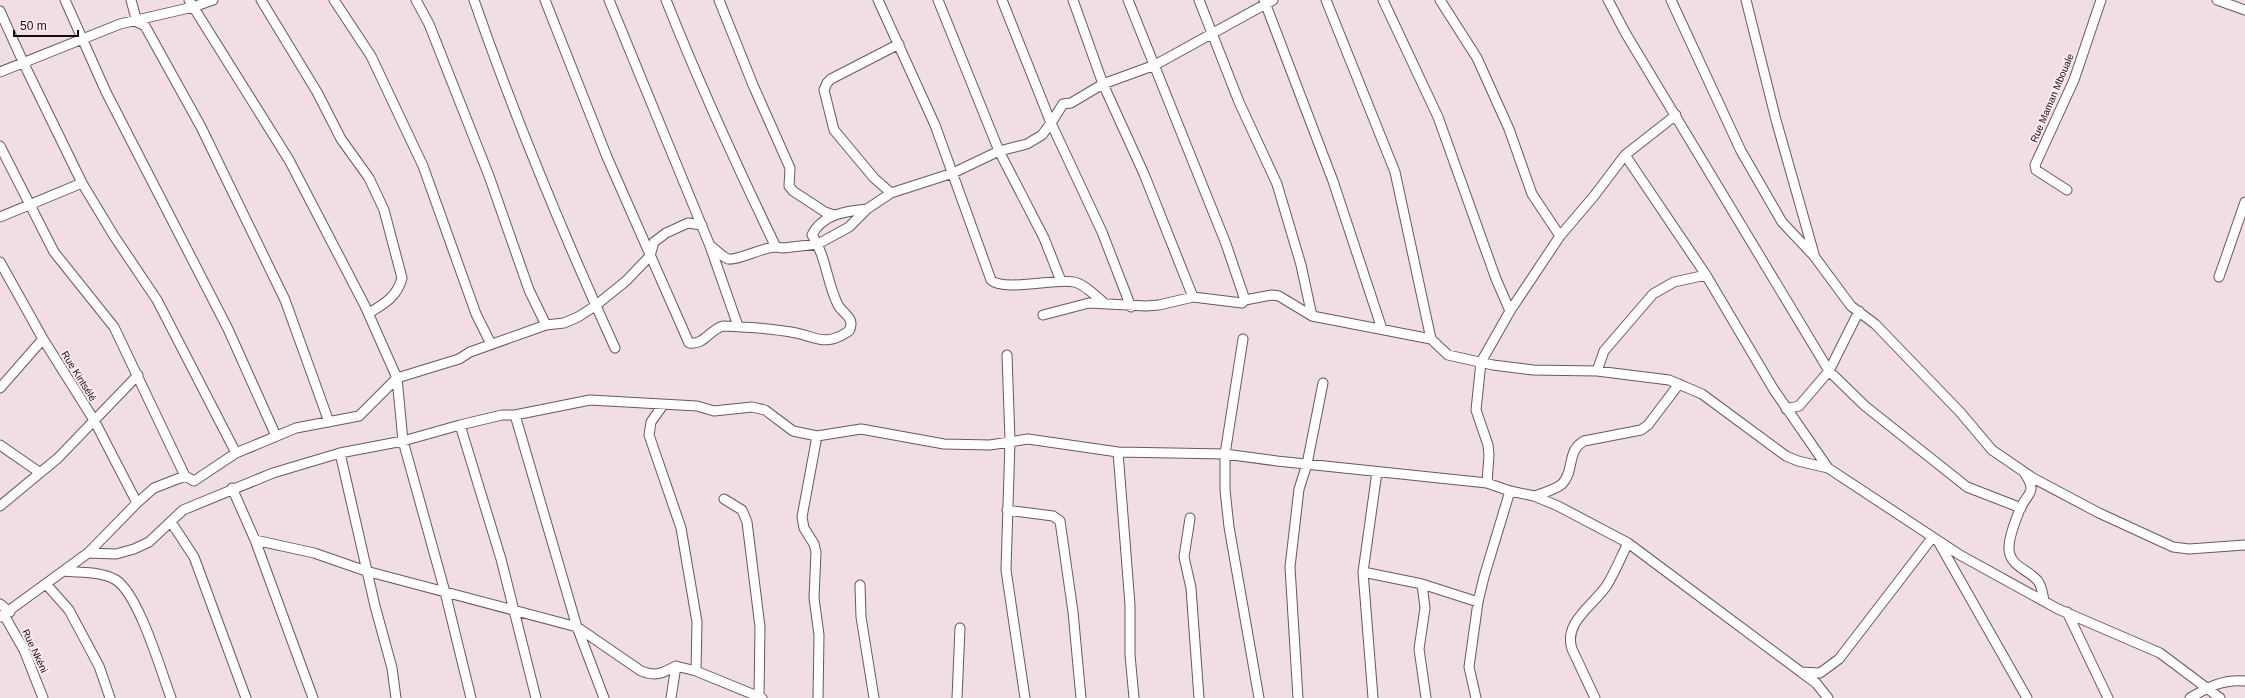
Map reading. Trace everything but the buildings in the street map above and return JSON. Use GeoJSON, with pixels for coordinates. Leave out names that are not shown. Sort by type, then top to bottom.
{"type":"FeatureCollection","features":[{"type":"Feature","properties":{"kind":"street"},"geometry":{"type":"LineString","coordinates":[[65,0],[106,92],[228,329],[276,436]]}},
{"type":"Feature","properties":{"kind":"street"},"geometry":{"type":"LineString","coordinates":[[131,0],[137,22],[145,26],[201,127],[285,300],[329,422]]}},
{"type":"Feature","properties":{"kind":"street"},"geometry":{"type":"LineString","coordinates":[[0,72],[84,40],[108,28],[137,22],[191,4],[213,0]]}},
{"type":"Feature","properties":{"kind":"street"},"geometry":{"type":"LineString","coordinates":[[261,0],[317,92],[340,139],[369,178],[384,210],[402,278],[400,288],[392,299],[368,313]]}},
{"type":"Feature","properties":{"kind":"street"},"geometry":{"type":"LineString","coordinates":[[334,0],[371,56],[423,166],[476,314],[491,344]]}},
{"type":"Feature","properties":{"kind":"street"},"geometry":{"type":"LineString","coordinates":[[416,0],[430,24],[489,176],[529,290],[546,325]]}},
{"type":"Feature","properties":{"kind":"street"},"geometry":{"type":"LineString","coordinates":[[474,0],[496,64],[539,174],[595,306],[615,348]]}},
{"type":"Feature","properties":{"kind":"street"},"geometry":{"type":"LineString","coordinates":[[545,0],[607,157],[689,343],[701,342],[718,328],[738,326],[792,332],[816,340],[833,340],[849,331],[851,324],[849,317],[839,307],[829,283],[818,244],[812,235],[814,230],[834,215],[867,209]]}},
{"type":"Feature","properties":{"kind":"street"},"geometry":{"type":"LineString","coordinates":[[609,0],[702,225],[738,326]]}},
{"type":"Feature","properties":{"kind":"street"},"geometry":{"type":"LineString","coordinates":[[666,0],[700,88],[776,247]]}},
{"type":"Feature","properties":{"kind":"street"},"geometry":{"type":"LineString","coordinates":[[719,0],[752,85],[790,168],[789,186],[793,191],[818,208],[834,215]]}},
{"type":"Feature","properties":{"kind":"street"},"geometry":{"type":"LineString","coordinates":[[878,0],[935,125],[991,280],[998,283],[1025,284],[1046,284],[1061,281],[1075,282],[1104,303]]}},
{"type":"Feature","properties":{"kind":"street"},"geometry":{"type":"LineString","coordinates":[[938,0],[998,151],[1044,238],[1061,281]]}},
{"type":"Feature","properties":{"kind":"street"},"geometry":{"type":"LineString","coordinates":[[1002,0],[1052,123],[1102,232],[1131,307]]}},
{"type":"Feature","properties":{"kind":"street"},"geometry":{"type":"LineString","coordinates":[[1073,0],[1103,84],[1144,174],[1193,297]]}},
{"type":"Feature","properties":{"kind":"street"},"geometry":{"type":"LineString","coordinates":[[1128,0],[1226,244],[1245,300]]}},
{"type":"Feature","properties":{"kind":"street"},"geometry":{"type":"LineString","coordinates":[[1199,0],[1238,102],[1277,184],[1301,265],[1312,316]]}},
{"type":"Feature","properties":{"kind":"street"},"geometry":{"type":"LineString","coordinates":[[1326,0],[1395,172],[1430,339]]}},
{"type":"Feature","properties":{"kind":"street"},"geometry":{"type":"LineString","coordinates":[[1383,0],[1438,117],[1496,279],[1510,311]]}},
{"type":"Feature","properties":{"kind":"street"},"geometry":{"type":"LineString","coordinates":[[1440,0],[1477,58],[1509,129],[1532,194],[1560,236]]}},
{"type":"Feature","properties":{"kind":"street"},"geometry":{"type":"LineString","coordinates":[[1608,0],[1626,34],[1829,371],[1871,410],[1967,487],[2020,508]]}},
{"type":"Feature","properties":{"kind":"street"},"geometry":{"type":"LineString","coordinates":[[1671,0],[1696,58],[1748,163],[1782,222],[1814,256],[1852,306],[1884,333],[1960,412],[1992,450],[2023,472],[2099,513],[2174,546],[2189,549],[2245,545]]}},
{"type":"Feature","properties":{"kind":"street"},"geometry":{"type":"LineString","coordinates":[[1746,0],[1776,120],[1814,256]]}},
{"type":"Feature","properties":{"kind":"street","name":"Rue Maman Mbouale"},"geometry":{"type":"LineString","coordinates":[[2067,190],[2034,168],[2074,80],[2101,0]]}},
{"type":"Feature","properties":{"kind":"street"},"geometry":{"type":"LineString","coordinates":[[2217,0],[2245,10]]}},
{"type":"Feature","properties":{"kind":"street"},"geometry":{"type":"LineString","coordinates":[[710,246],[729,259],[735,259],[767,247],[784,248],[818,244],[853,224],[867,209],[892,193],[953,173],[998,151],[1027,144],[1042,135],[1052,123],[1064,104],[1072,103],[1103,84],[1155,65],[1268,1],[1333,181],[1382,329]]}},
{"type":"Feature","properties":{"kind":"street"},"geometry":{"type":"LineString","coordinates":[[191,4],[289,160],[368,313],[397,378],[403,441],[445,592],[471,698]]}},
{"type":"Feature","properties":{"kind":"street"},"geometry":{"type":"LineString","coordinates":[[0,11],[82,183],[114,236],[157,300],[236,453]]}},
{"type":"Feature","properties":{"kind":"street"},"geometry":{"type":"LineString","coordinates":[[892,193],[874,178],[834,130],[824,90],[826,83],[831,79],[899,44]]}},
{"type":"Feature","properties":{"kind":"street"},"geometry":{"type":"LineString","coordinates":[[1487,482],[1488,445],[1476,410],[1481,362],[1510,311],[1560,236],[1594,196],[1625,155],[1676,115]]}},
{"type":"Feature","properties":{"kind":"street"},"geometry":{"type":"LineString","coordinates":[[0,146],[31,204],[54,252],[114,327],[185,476],[191,481],[197,480],[236,453],[296,428],[359,416],[397,378],[459,359],[491,344],[546,325],[564,323],[595,306],[622,285],[650,256],[654,242],[666,232],[688,223],[702,225]]}},
{"type":"Feature","properties":{"kind":"street"},"geometry":{"type":"LineString","coordinates":[[1625,155],[1706,276],[1786,409],[1828,468],[1935,540],[2044,601],[2152,649],[2208,687],[2220,698]]}},
{"type":"Feature","properties":{"kind":"street"},"geometry":{"type":"LineString","coordinates":[[0,217],[82,183]]}},
{"type":"Feature","properties":{"kind":"street"},"geometry":{"type":"LineString","coordinates":[[2219,277],[2245,202]]}},
{"type":"Feature","properties":{"kind":"street","name":"Rue Kintsélé"},"geometry":{"type":"LineString","coordinates":[[0,262],[43,339],[94,420],[137,503]]}},
{"type":"Feature","properties":{"kind":"street"},"geometry":{"type":"LineString","coordinates":[[1597,371],[1604,351],[1653,294],[1674,282],[1706,276]]}},
{"type":"Feature","properties":{"kind":"street"},"geometry":{"type":"LineString","coordinates":[[1042,315],[1089,303],[1104,303],[1131,307],[1159,305],[1193,297],[1242,303],[1245,300],[1272,295],[1279,296],[1312,316],[1430,339],[1448,355],[1533,370],[1597,371],[1654,377],[1679,384],[1702,394],[1786,456],[1798,461],[1828,468]]}},
{"type":"Feature","properties":{"kind":"street"},"geometry":{"type":"LineString","coordinates":[[1786,409],[1798,406],[1829,371],[1859,311]]}},
{"type":"Feature","properties":{"kind":"street"},"geometry":{"type":"LineString","coordinates":[[0,388],[43,339]]}},
{"type":"Feature","properties":{"kind":"street"},"geometry":{"type":"LineString","coordinates":[[1243,339],[1225,454],[1225,490],[1229,527],[1259,698]]}},
{"type":"Feature","properties":{"kind":"street"},"geometry":{"type":"LineString","coordinates":[[1007,355],[1010,440],[1006,570],[1025,698]]}},
{"type":"Feature","properties":{"kind":"street"},"geometry":{"type":"LineString","coordinates":[[0,506],[39,472],[58,458],[138,375]]}},
{"type":"Feature","properties":{"kind":"street"},"geometry":{"type":"LineString","coordinates":[[1298,698],[1290,567],[1299,489],[1307,464],[1323,384]]}},
{"type":"Feature","properties":{"kind":"street"},"geometry":{"type":"LineString","coordinates":[[1534,496],[1558,487],[1564,482],[1574,448],[1578,444],[1584,441],[1641,430],[1648,426],[1679,384]]}},
{"type":"Feature","properties":{"kind":"street"},"geometry":{"type":"LineString","coordinates":[[88,553],[116,554],[134,549],[149,542],[183,510],[232,488],[273,473],[340,453],[403,441],[502,415],[515,415],[590,400],[697,406],[714,411],[752,407],[766,410],[773,414],[793,431],[817,436],[861,429],[944,444],[990,445],[1010,440],[1028,439],[1118,452],[1225,454],[1378,472],[1487,482],[1510,491],[1534,496],[1584,518],[1628,544],[1816,683],[1828,698]]}},
{"type":"Feature","properties":{"kind":"street"},"geometry":{"type":"LineString","coordinates":[[663,405],[651,422],[649,435],[681,528],[696,622],[696,672]]}},
{"type":"Feature","properties":{"kind":"street"},"geometry":{"type":"LineString","coordinates":[[515,415],[576,627],[604,698]]}},
{"type":"Feature","properties":{"kind":"street"},"geometry":{"type":"LineString","coordinates":[[460,425],[514,610],[536,698]]}},
{"type":"Feature","properties":{"kind":"street"},"geometry":{"type":"LineString","coordinates":[[817,436],[802,517],[804,528],[814,544],[816,552],[814,598],[819,635],[818,698]]}},
{"type":"Feature","properties":{"kind":"street"},"geometry":{"type":"LineString","coordinates":[[0,445],[39,472]]}},
{"type":"Feature","properties":{"kind":"street"},"geometry":{"type":"LineString","coordinates":[[1118,452],[1130,605],[1130,655],[1134,698]]}},
{"type":"Feature","properties":{"kind":"street"},"geometry":{"type":"LineString","coordinates":[[340,453],[366,571],[392,668],[396,698]]}},
{"type":"Feature","properties":{"kind":"street"},"geometry":{"type":"LineString","coordinates":[[1373,698],[1363,572],[1378,472]]}},
{"type":"Feature","properties":{"kind":"street"},"geometry":{"type":"LineString","coordinates":[[2023,472],[2031,484],[2031,494],[2020,508],[2009,547],[2010,554],[2014,563],[2037,580],[2041,587],[2044,601]]}},
{"type":"Feature","properties":{"kind":"street"},"geometry":{"type":"LineString","coordinates":[[5,615],[88,553],[137,503],[154,488],[185,476]]}},
{"type":"Feature","properties":{"kind":"street"},"geometry":{"type":"LineString","coordinates":[[232,488],[256,540],[313,698]]}},
{"type":"Feature","properties":{"kind":"street"},"geometry":{"type":"LineString","coordinates":[[1476,698],[1469,667],[1478,602],[1484,576],[1510,491]]}},
{"type":"Feature","properties":{"kind":"street"},"geometry":{"type":"LineString","coordinates":[[256,540],[314,553],[366,571],[576,627],[641,671],[652,675],[660,674],[676,666],[696,672],[760,697],[760,627],[747,522],[742,510],[724,499]]}},
{"type":"Feature","properties":{"kind":"street"},"geometry":{"type":"LineString","coordinates":[[1007,510],[1053,516],[1060,521],[1073,612],[1081,698]]}},
{"type":"Feature","properties":{"kind":"street"},"geometry":{"type":"LineString","coordinates":[[1190,518],[1184,558],[1190,581],[1199,698]]}},
{"type":"Feature","properties":{"kind":"street"},"geometry":{"type":"LineString","coordinates":[[171,522],[194,557],[246,698]]}},
{"type":"Feature","properties":{"kind":"street"},"geometry":{"type":"LineString","coordinates":[[1801,672],[1820,674],[1838,659],[1935,540]]}},
{"type":"Feature","properties":{"kind":"street"},"geometry":{"type":"LineString","coordinates":[[1935,540],[2027,698]]}},
{"type":"Feature","properties":{"kind":"street"},"geometry":{"type":"LineString","coordinates":[[1595,698],[1572,649],[1569,641],[1570,633],[1574,623],[1607,584],[1628,544]]}},
{"type":"Feature","properties":{"kind":"street"},"geometry":{"type":"LineString","coordinates":[[63,571],[107,576],[125,587],[142,620],[171,698]]}},
{"type":"Feature","properties":{"kind":"street"},"geometry":{"type":"LineString","coordinates":[[1363,572],[1422,584],[1478,602]]}},
{"type":"Feature","properties":{"kind":"street"},"geometry":{"type":"LineString","coordinates":[[46,584],[69,610],[99,666],[110,698]]}},
{"type":"Feature","properties":{"kind":"street"},"geometry":{"type":"LineString","coordinates":[[1422,584],[1425,608],[1419,649],[1426,698]]}},
{"type":"Feature","properties":{"kind":"street"},"geometry":{"type":"LineString","coordinates":[[860,585],[863,634],[874,698]]}},
{"type":"Feature","properties":{"kind":"street","name":"Rue Nkéni"},"geometry":{"type":"LineString","coordinates":[[0,604],[24,650],[43,698]]}},
{"type":"Feature","properties":{"kind":"street"},"geometry":{"type":"LineString","coordinates":[[2067,612],[2108,698]]}},
{"type":"Feature","properties":{"kind":"street"},"geometry":{"type":"LineString","coordinates":[[957,698],[960,628]]}},
{"type":"Feature","properties":{"kind":"street"},"geometry":{"type":"LineString","coordinates":[[672,698],[676,666]]}},
{"type":"Feature","properties":{"kind":"street"},"geometry":{"type":"LineString","coordinates":[[2190,698],[2208,687],[2222,682],[2245,679]]}}]}
